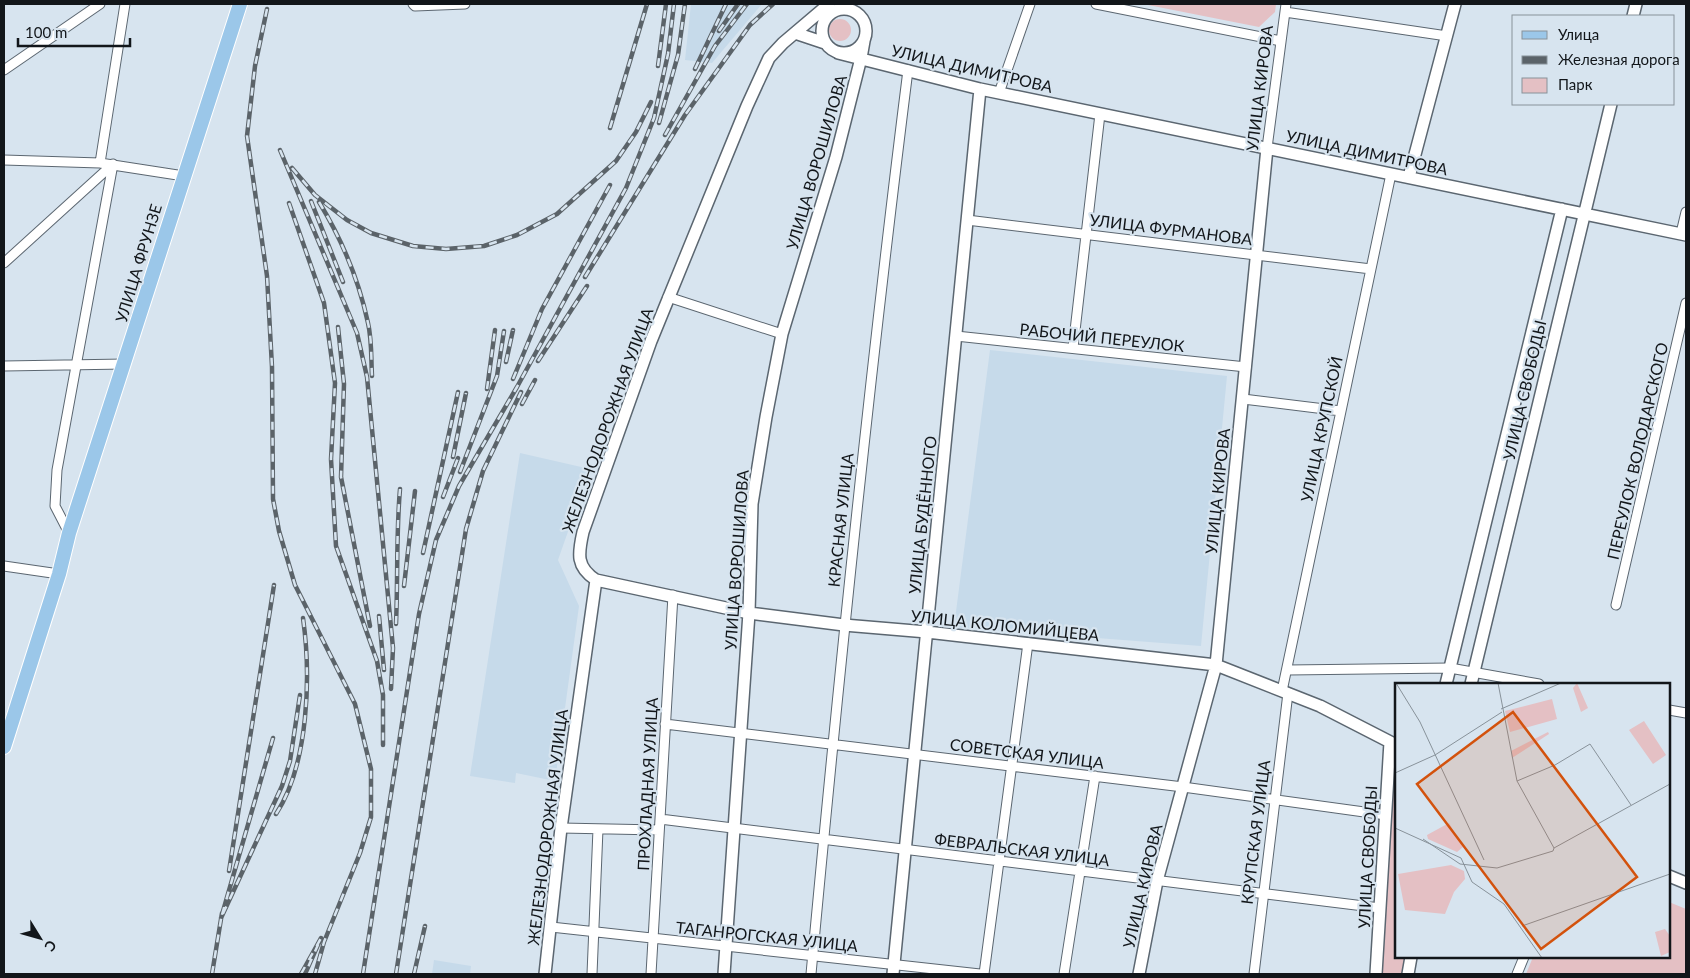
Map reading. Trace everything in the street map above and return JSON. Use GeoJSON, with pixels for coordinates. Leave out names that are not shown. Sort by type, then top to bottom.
{"type":"FeatureCollection","features":[{"type":"Feature","properties":{"kind":"main road","name":"УЛИЦА ФРУНЗЕ"},"geometry":{"type":"LineString","coordinates":[[4,747],[59,574],[69,533],[240,4]]}},
{"type":"Feature","properties":{"kind":"street"},"geometry":{"type":"LineString","coordinates":[[4,70],[100,4]]}},
{"type":"Feature","properties":{"kind":"street"},"geometry":{"type":"LineString","coordinates":[[100,163],[125,4]]}},
{"type":"Feature","properties":{"kind":"street"},"geometry":{"type":"LineString","coordinates":[[413,4],[415,6],[465,4]]}},
{"type":"Feature","properties":{"kind":"street"},"geometry":{"type":"LineString","coordinates":[[825,43],[822,36],[828,13],[835,4]]}},
{"type":"Feature","properties":{"kind":"street"},"geometry":{"type":"LineString","coordinates":[[999,93],[1030,4]]}},
{"type":"Feature","properties":{"kind":"street"},"geometry":{"type":"LineString","coordinates":[[1096,4],[1281,41]]}},
{"type":"Feature","properties":{"kind":"street"},"geometry":{"type":"LineString","coordinates":[[1409,177],[1456,4]]}},
{"type":"Feature","properties":{"kind":"street"},"geometry":{"type":"LineString","coordinates":[[1285,8],[1447,36]]}},
{"type":"Feature","properties":{"kind":"street","name":"УЛИЦА КИРОВА"},"geometry":{"type":"LineString","coordinates":[[1139,974],[1157,881],[1216,664],[1267,148],[1285,8]]}},
{"type":"Feature","properties":{"kind":"street"},"geometry":{"type":"LineString","coordinates":[[843,9],[857,14],[866,26],[864,41],[852,52],[838,52],[825,43],[795,33],[828,13],[843,9]]}},
{"type":"Feature","properties":{"kind":"street","name":"ЖЕЛЕЗНОДОРОЖНАЯ УЛИЦА"},"geometry":{"type":"LineString","coordinates":[[545,974],[561,828],[596,580],[586,574],[578,554],[583,532],[668,297],[747,106],[769,58],[795,33],[828,13]]}},
{"type":"Feature","properties":{"kind":"street","name":"УЛИЦА ВОРОШИЛОВА"},"geometry":{"type":"LineString","coordinates":[[724,974],[749,613],[752,504],[782,334],[836,157],[862,58],[864,41]]}},
{"type":"Feature","properties":{"kind":"street","name":"УЛИЦА ДИМИТРОВА"},"geometry":{"type":"LineString","coordinates":[[838,52],[980,90],[1683,234]]}},
{"type":"Feature","properties":{"kind":"street","name":"КРАСНАЯ УЛИЦА"},"geometry":{"type":"LineString","coordinates":[[811,974],[844,625],[874,347],[908,70]]}},
{"type":"Feature","properties":{"kind":"street","name":"УЛИЦА БУДЁННОГО"},"geometry":{"type":"LineString","coordinates":[[894,970],[980,90]]}},
{"type":"Feature","properties":{"kind":"street","name":"УЛИЦА СВОБОДЫ"},"geometry":{"type":"LineString","coordinates":[[1471,683],[1583,213],[1611,105]]}},
{"type":"Feature","properties":{"kind":"street"},"geometry":{"type":"LineString","coordinates":[[1073,348],[1100,114]]}},
{"type":"Feature","properties":{"kind":"street"},"geometry":{"type":"LineString","coordinates":[[4,160],[113,164],[184,176]]}},
{"type":"Feature","properties":{"kind":"street"},"geometry":{"type":"LineString","coordinates":[[4,263],[113,164]]}},
{"type":"Feature","properties":{"kind":"street"},"geometry":{"type":"LineString","coordinates":[[69,533],[55,506],[57,470],[113,164]]}},
{"type":"Feature","properties":{"kind":"street","name":"УЛИЦА КРУПСКОЙ"},"geometry":{"type":"LineString","coordinates":[[1285,692],[1391,174]]}},
{"type":"Feature","properties":{"kind":"street","name":"УЛИЦА СВОБОДЫ"},"geometry":{"type":"LineString","coordinates":[[1446,683],[1562,209]]}},
{"type":"Feature","properties":{"kind":"street"},"geometry":{"type":"LineString","coordinates":[[1683,234],[1686,212]]}},
{"type":"Feature","properties":{"kind":"street","name":"УЛИЦА ФУРМАНОВА"},"geometry":{"type":"LineString","coordinates":[[967,220],[1371,269]]}},
{"type":"Feature","properties":{"kind":"street"},"geometry":{"type":"LineString","coordinates":[[668,297],[782,334]]}},
{"type":"Feature","properties":{"kind":"street","name":"ПЕРЕУЛОК ВОЛОДАРСКОГО"},"geometry":{"type":"LineString","coordinates":[[1616,605],[1686,303]]}},
{"type":"Feature","properties":{"kind":"street","name":"РАБОЧИЙ ПЕРЕУЛОК"},"geometry":{"type":"LineString","coordinates":[[956,336],[1246,367]]}},
{"type":"Feature","properties":{"kind":"street"},"geometry":{"type":"LineString","coordinates":[[4,366],[125,364]]}},
{"type":"Feature","properties":{"kind":"street"},"geometry":{"type":"LineString","coordinates":[[1242,399],[1341,411]]}},
{"type":"Feature","properties":{"kind":"street"},"geometry":{"type":"LineString","coordinates":[[4,566],[59,574]]}},
{"type":"Feature","properties":{"kind":"street","name":"УЛИЦА КОЛОМИЙЦЕВА"},"geometry":{"type":"LineString","coordinates":[[596,580],[673,595],[749,613],[844,625],[927,632],[1216,664],[1320,706],[1393,744]]}},
{"type":"Feature","properties":{"kind":"street","name":"ПРОХЛАДНАЯ УЛИЦА"},"geometry":{"type":"LineString","coordinates":[[651,974],[673,595]]}},
{"type":"Feature","properties":{"kind":"street"},"geometry":{"type":"LineString","coordinates":[[984,974],[1028,643]]}},
{"type":"Feature","properties":{"kind":"street"},"geometry":{"type":"LineString","coordinates":[[1288,670],[1450,668],[1534,683]]}},
{"type":"Feature","properties":{"kind":"street","name":"КРУПСКАЯ УЛИЦА"},"geometry":{"type":"LineString","coordinates":[[1254,974],[1285,692]]}},
{"type":"Feature","properties":{"kind":"street"},"geometry":{"type":"LineString","coordinates":[[1670,710],[1686,713]]}},
{"type":"Feature","properties":{"kind":"street","name":"СОВЕТСКАЯ УЛИЦА"},"geometry":{"type":"LineString","coordinates":[[665,724],[1183,787],[1386,814]]}},
{"type":"Feature","properties":{"kind":"street","name":"УЛИЦА СВОБОДЫ"},"geometry":{"type":"LineString","coordinates":[[1376,974],[1386,814],[1393,744]]}},
{"type":"Feature","properties":{"kind":"street"},"geometry":{"type":"LineString","coordinates":[[1064,974],[1094,776]]}},
{"type":"Feature","properties":{"kind":"street","name":"ФЕВРАЛЬСКАЯ УЛИЦА"},"geometry":{"type":"LineString","coordinates":[[660,819],[1380,908]]}},
{"type":"Feature","properties":{"kind":"street"},"geometry":{"type":"LineString","coordinates":[[561,828],[659,830]]}},
{"type":"Feature","properties":{"kind":"street"},"geometry":{"type":"LineString","coordinates":[[592,974],[598,829]]}},
{"type":"Feature","properties":{"kind":"street"},"geometry":{"type":"LineString","coordinates":[[1670,876],[1686,884]]}},
{"type":"Feature","properties":{"kind":"street","name":"ТАГАНРОГСКАЯ УЛИЦА"},"geometry":{"type":"LineString","coordinates":[[551,927],[812,956],[894,970],[980,974]]}},
{"type":"Feature","properties":{"kind":"street"},"geometry":{"type":"LineString","coordinates":[[1408,974],[1411,958]]}},
{"type":"Feature","properties":{"kind":"street"},"geometry":{"type":"LineString","coordinates":[[1518,974],[1524,958]]}},
{"type":"Feature","properties":{"kind":"shaded area"},"geometry":{"type":"Polygon","coordinates":[[[691,4],[762,4],[712,63],[685,60],[691,4]]]}},
{"type":"Feature","properties":{"kind":"shaded area"},"geometry":{"type":"Polygon","coordinates":[[[990,350],[1227,376],[1201,646],[954,627],[990,350]]]}},
{"type":"Feature","properties":{"kind":"shaded area"},"geometry":{"type":"Polygon","coordinates":[[[520,453],[590,469],[558,560],[579,606],[555,781],[516,773],[515,783],[470,776],[520,453]]]}},
{"type":"Feature","properties":{"kind":"shaded area"},"geometry":{"type":"Polygon","coordinates":[[[434,960],[471,966],[470,974],[432,974],[434,960]]]}},
{"type":"Feature","properties":{"kind":"green space"},"geometry":{"type":"Polygon","coordinates":[[[1143,4],[1276,4],[1275,12],[1259,27],[1143,4]]]}},
{"type":"Feature","properties":{"kind":"green space"},"geometry":{"type":"Polygon","coordinates":[[[840,19],[848,22],[851,30],[848,38],[840,41],[832,38],[829,30],[832,22],[840,19]]]}},
{"type":"Feature","properties":{"kind":"green space"},"geometry":{"type":"Polygon","coordinates":[[[1390,742],[1395,744],[1395,958],[1411,958],[1408,974],[1376,974],[1390,742]]]}},
{"type":"Feature","properties":{"kind":"green space"},"geometry":{"type":"Polygon","coordinates":[[[1670,902],[1686,909],[1686,974],[1526,974],[1533,958],[1670,958],[1670,902]]]}},
{"type":"Feature","properties":{"kind":"railway"},"geometry":{"type":"LineString","coordinates":[[610,128],[647,4]]}},
{"type":"Feature","properties":{"kind":"railway"},"geometry":{"type":"LineString","coordinates":[[658,66],[666,4]]}},
{"type":"Feature","properties":{"kind":"railway"},"geometry":{"type":"LineString","coordinates":[[363,974],[419,614],[436,540],[459,486],[517,387],[626,188],[654,118],[668,54],[674,4]]}},
{"type":"Feature","properties":{"kind":"railway"},"geometry":{"type":"LineString","coordinates":[[659,123],[678,55],[685,4]]}},
{"type":"Feature","properties":{"kind":"railway"},"geometry":{"type":"LineString","coordinates":[[695,69],[726,4]]}},
{"type":"Feature","properties":{"kind":"railway"},"geometry":{"type":"LineString","coordinates":[[719,31],[738,4]]}},
{"type":"Feature","properties":{"kind":"railway"},"geometry":{"type":"LineString","coordinates":[[665,135],[715,46],[747,4]]}},
{"type":"Feature","properties":{"kind":"railway"},"geometry":{"type":"LineString","coordinates":[[585,277],[685,115],[750,25],[773,4]]}},
{"type":"Feature","properties":{"kind":"railway"},"geometry":{"type":"LineString","coordinates":[[267,9],[255,66],[247,136],[267,276],[272,367],[273,499],[279,531],[295,585],[355,704],[371,769],[371,817],[360,853],[324,942],[315,974]]}},
{"type":"Feature","properties":{"kind":"railway"},"geometry":{"type":"LineString","coordinates":[[292,168],[315,195],[347,220],[371,233],[413,246],[446,249],[484,246],[517,235],[557,214],[616,161],[636,132],[651,102]]}},
{"type":"Feature","properties":{"kind":"railway"},"geometry":{"type":"LineString","coordinates":[[280,150],[357,333],[367,377],[393,648],[391,689]]}},
{"type":"Feature","properties":{"kind":"railway"},"geometry":{"type":"LineString","coordinates":[[513,379],[542,309],[610,185]]}},
{"type":"Feature","properties":{"kind":"railway"},"geometry":{"type":"LineString","coordinates":[[311,201],[343,282]]}},
{"type":"Feature","properties":{"kind":"railway"},"geometry":{"type":"LineString","coordinates":[[319,202],[342,245],[360,291],[371,343],[372,376]]}},
{"type":"Feature","properties":{"kind":"railway"},"geometry":{"type":"LineString","coordinates":[[289,203],[324,303],[335,383],[331,459],[336,546],[377,661],[383,695],[383,745]]}},
{"type":"Feature","properties":{"kind":"railway"},"geometry":{"type":"LineString","coordinates":[[538,361],[587,286]]}},
{"type":"Feature","properties":{"kind":"railway"},"geometry":{"type":"LineString","coordinates":[[338,327],[344,384],[341,477],[370,626]]}},
{"type":"Feature","properties":{"kind":"railway"},"geometry":{"type":"LineString","coordinates":[[487,389],[495,330]]}},
{"type":"Feature","properties":{"kind":"railway"},"geometry":{"type":"LineString","coordinates":[[506,362],[513,330]]}},
{"type":"Feature","properties":{"kind":"railway"},"geometry":{"type":"LineString","coordinates":[[460,472],[497,376],[504,331]]}},
{"type":"Feature","properties":{"kind":"railway"},"geometry":{"type":"LineString","coordinates":[[522,404],[535,380]]}},
{"type":"Feature","properties":{"kind":"railway"},"geometry":{"type":"LineString","coordinates":[[423,553],[458,392]]}},
{"type":"Feature","properties":{"kind":"railway"},"geometry":{"type":"LineString","coordinates":[[396,974],[466,529],[483,471],[521,392]]}},
{"type":"Feature","properties":{"kind":"railway"},"geometry":{"type":"LineString","coordinates":[[453,457],[466,393]]}},
{"type":"Feature","properties":{"kind":"railway"},"geometry":{"type":"LineString","coordinates":[[443,497],[458,458]]}},
{"type":"Feature","properties":{"kind":"railway"},"geometry":{"type":"LineString","coordinates":[[396,624],[400,489]]}},
{"type":"Feature","properties":{"kind":"railway"},"geometry":{"type":"LineString","coordinates":[[404,586],[415,491]]}},
{"type":"Feature","properties":{"kind":"railway"},"geometry":{"type":"LineString","coordinates":[[229,871],[274,585]]}},
{"type":"Feature","properties":{"kind":"railway"},"geometry":{"type":"LineString","coordinates":[[379,616],[384,670]]}},
{"type":"Feature","properties":{"kind":"railway"},"geometry":{"type":"LineString","coordinates":[[276,814],[287,794],[295,770],[305,719],[307,666],[303,618]]}},
{"type":"Feature","properties":{"kind":"railway"},"geometry":{"type":"LineString","coordinates":[[273,738],[221,918],[282,786],[290,761],[300,695]]}},
{"type":"Feature","properties":{"kind":"railway"},"geometry":{"type":"LineString","coordinates":[[212,974],[222,913]]}},
{"type":"Feature","properties":{"kind":"railway"},"geometry":{"type":"LineString","coordinates":[[414,974],[425,926]]}},
{"type":"Feature","properties":{"kind":"railway"},"geometry":{"type":"LineString","coordinates":[[301,974],[321,938],[305,974]]}}]}
